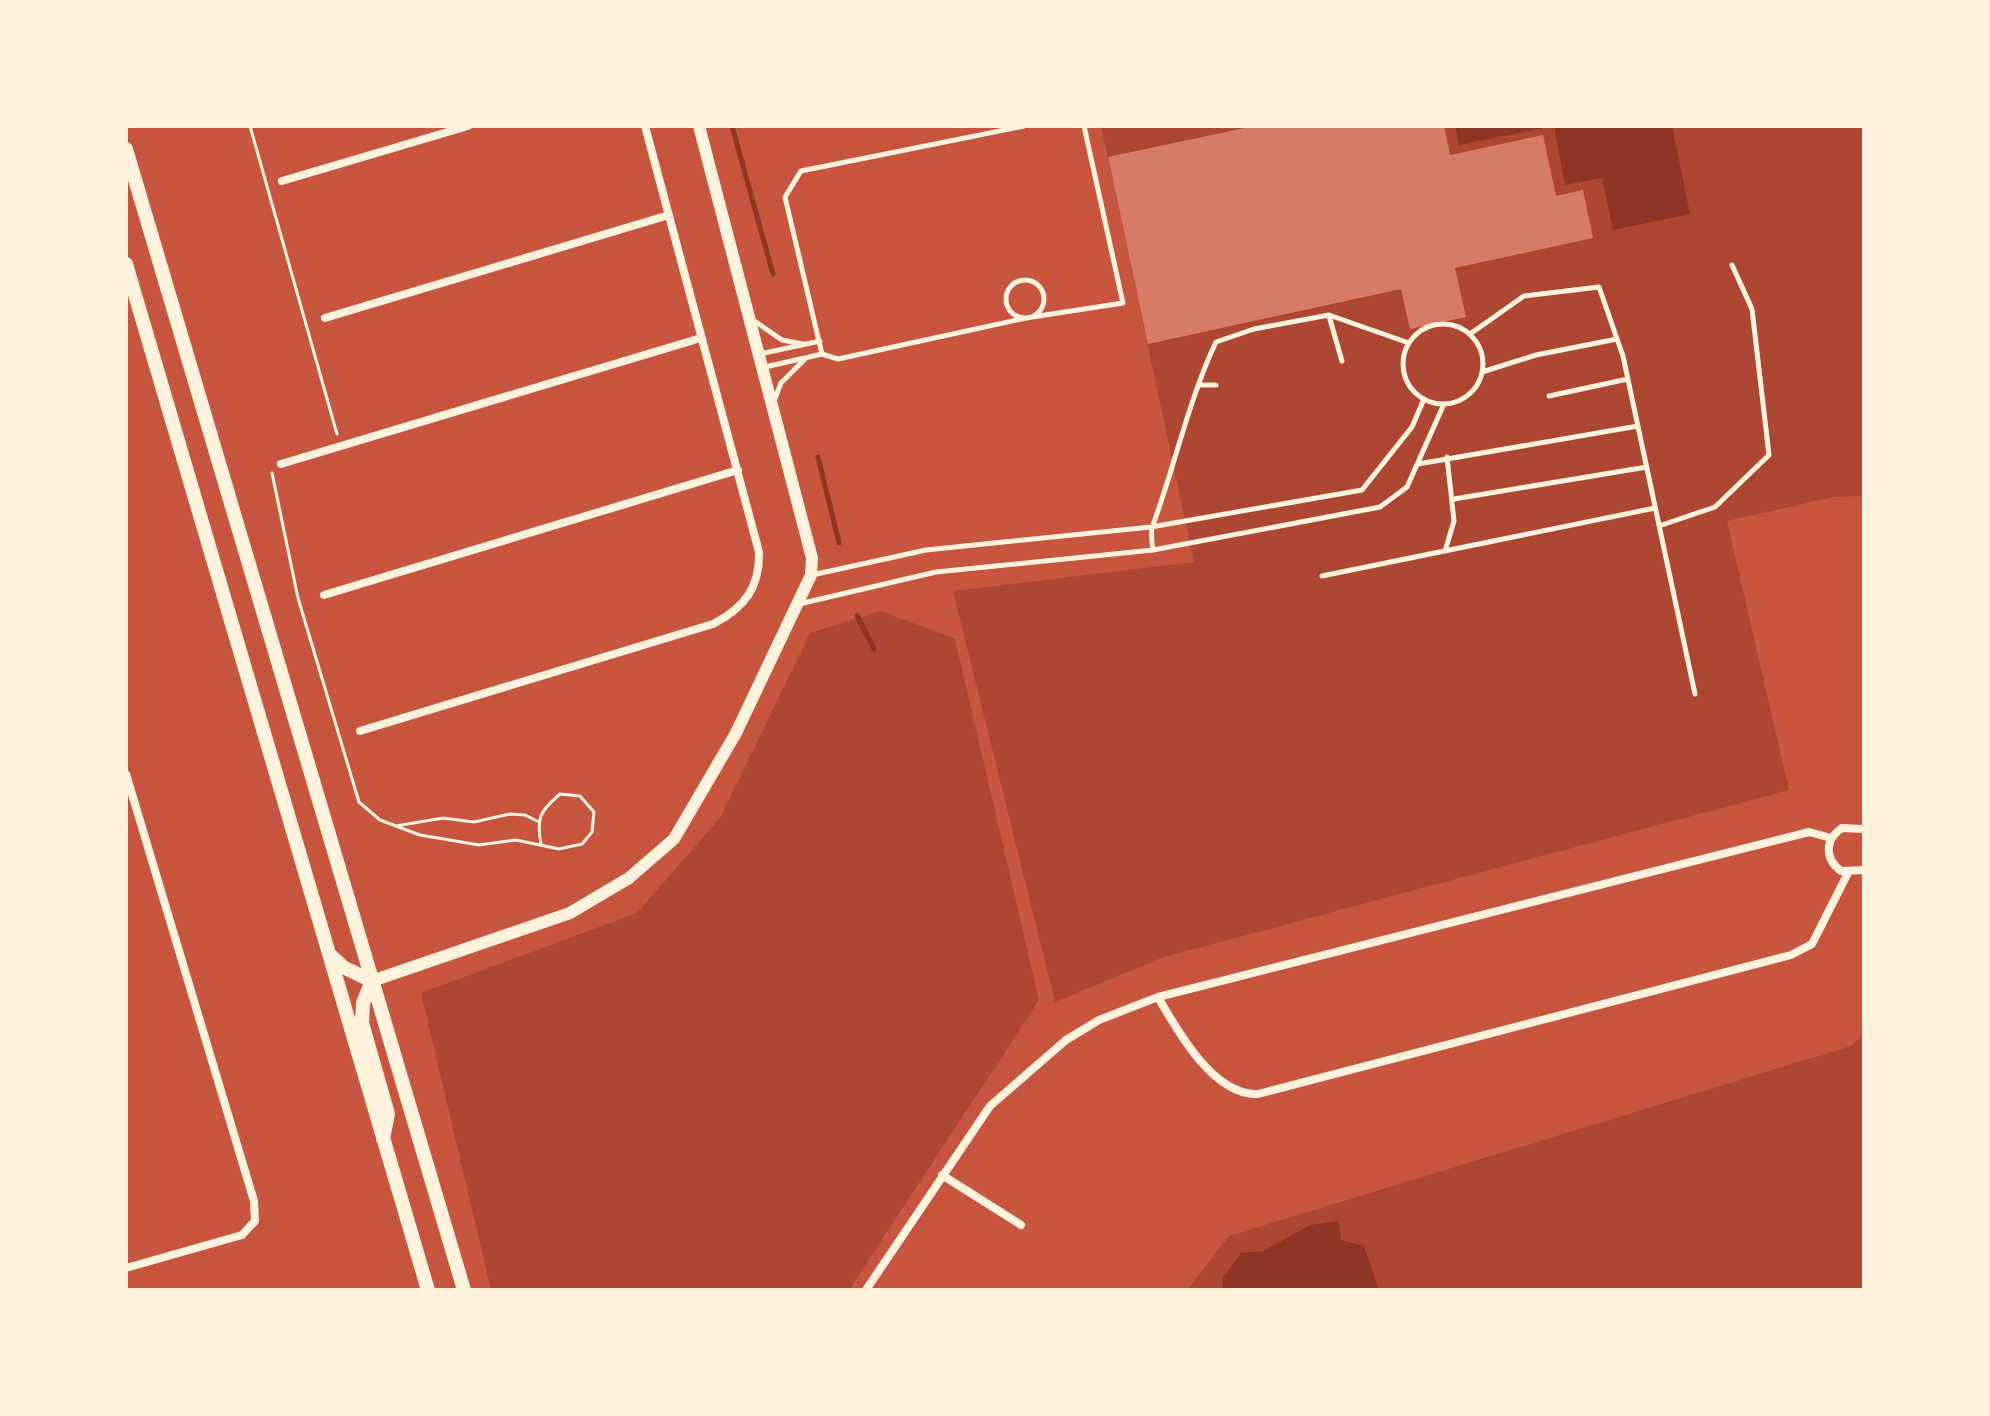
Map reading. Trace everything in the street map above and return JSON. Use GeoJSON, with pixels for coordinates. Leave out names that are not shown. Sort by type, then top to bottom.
{"type":"FeatureCollection","features":[{"type":"Feature","properties":{"kind":"main road"},"geometry":{"type":"LineString","coordinates":[[126,149],[464,1290]]}},
{"type":"Feature","properties":{"kind":"main road"},"geometry":{"type":"LineString","coordinates":[[126,264],[428,1290]]}},
{"type":"Feature","properties":{"kind":"main road"},"geometry":{"type":"LineString","coordinates":[[327,952],[343,967],[372,981]]}},
{"type":"Feature","properties":{"kind":"main road"},"geometry":{"type":"LineString","coordinates":[[372,981],[363,1003],[362,1023],[388,1114],[383,1141]]}},
{"type":"Feature","properties":{"kind":"street"},"geometry":{"type":"LineString","coordinates":[[282,181],[468,126]]}},
{"type":"Feature","properties":{"kind":"street"},"geometry":{"type":"LineString","coordinates":[[360,731],[713,624],[743,604],[759,572],[759,552],[645,126]]}},
{"type":"Feature","properties":{"kind":"street"},"geometry":{"type":"LineString","coordinates":[[372,981],[570,913],[629,878],[674,839],[728,746],[811,575],[812,558],[699,126]]}},
{"type":"Feature","properties":{"kind":"street"},"geometry":{"type":"LineString","coordinates":[[325,318],[669,215]]}},
{"type":"Feature","properties":{"kind":"street"},"geometry":{"type":"LineString","coordinates":[[281,464],[701,338]]}},
{"type":"Feature","properties":{"kind":"street"},"geometry":{"type":"LineString","coordinates":[[324,595],[738,470]]}},
{"type":"Feature","properties":{"kind":"street"},"geometry":{"type":"LineString","coordinates":[[126,774],[254,1201],[255,1221],[242,1235],[126,1268]]}},
{"type":"Feature","properties":{"kind":"street"},"geometry":{"type":"LineString","coordinates":[[1864,829],[1849,826],[1831,838],[1828,851],[1832,863],[1848,873],[1864,870]]}},
{"type":"Feature","properties":{"kind":"street"},"geometry":{"type":"LineString","coordinates":[[866,1290],[990,1106],[1066,1040],[1099,1020],[1158,997],[1809,832],[1831,838]]}},
{"type":"Feature","properties":{"kind":"street"},"geometry":{"type":"LineString","coordinates":[[1158,997],[1183,1041],[1232,1091],[1258,1094],[1791,955],[1812,944],[1848,873]]}},
{"type":"Feature","properties":{"kind":"street"},"geometry":{"type":"LineString","coordinates":[[942,1175],[1021,1225]]}},
{"type":"Feature","properties":{"kind":"lane"},"geometry":{"type":"LineString","coordinates":[[822,354],[785,197],[801,171],[1024,126]]}},
{"type":"Feature","properties":{"kind":"lane"},"geometry":{"type":"LineString","coordinates":[[761,360],[806,358],[822,354],[838,359],[1026,318],[1123,303],[1084,126]]}},
{"type":"Feature","properties":{"kind":"lane"},"geometry":{"type":"LineString","coordinates":[[1659,526],[1715,507],[1769,455],[1752,309],[1732,265]]}},
{"type":"Feature","properties":{"kind":"lane"},"geometry":{"type":"LineString","coordinates":[[1025,280],[1036,283],[1043,293],[1044,304],[1037,314],[1026,318],[1014,315],[1007,305],[1007,294],[1014,284],[1025,280]]}},
{"type":"Feature","properties":{"kind":"lane"},"geometry":{"type":"LineString","coordinates":[[1470,334],[1524,296],[1599,287],[1628,379],[1695,694]]}},
{"type":"Feature","properties":{"kind":"lane"},"geometry":{"type":"LineString","coordinates":[[1153,550],[1151,527],[1159,514],[1202,372],[1216,342],[1254,329],[1329,315],[1409,343]]}},
{"type":"Feature","properties":{"kind":"lane"},"geometry":{"type":"LineString","coordinates":[[1329,315],[1342,361]]}},
{"type":"Feature","properties":{"kind":"lane"},"geometry":{"type":"LineString","coordinates":[[750,317],[782,340],[803,344]]}},
{"type":"Feature","properties":{"kind":"lane"},"geometry":{"type":"LineString","coordinates":[[1445,323],[1470,334],[1478,342],[1484,361],[1481,380],[1469,396],[1444,404],[1424,399],[1415,393],[1404,377],[1403,357],[1409,343],[1426,327],[1445,323]]}},
{"type":"Feature","properties":{"kind":"lane"},"geometry":{"type":"LineString","coordinates":[[1482,372],[1536,355],[1617,339]]}},
{"type":"Feature","properties":{"kind":"lane"},"geometry":{"type":"LineString","coordinates":[[761,360],[820,341]]}},
{"type":"Feature","properties":{"kind":"lane"},"geometry":{"type":"LineString","coordinates":[[773,404],[781,383],[806,358]]}},
{"type":"Feature","properties":{"kind":"lane"},"geometry":{"type":"LineString","coordinates":[[1549,396],[1628,379]]}},
{"type":"Feature","properties":{"kind":"lane"},"geometry":{"type":"LineString","coordinates":[[1200,385],[1216,385]]}},
{"type":"Feature","properties":{"kind":"lane"},"geometry":{"type":"LineString","coordinates":[[811,575],[926,550],[1151,527],[1362,490],[1412,427],[1424,399]]}},
{"type":"Feature","properties":{"kind":"lane"},"geometry":{"type":"LineString","coordinates":[[799,604],[936,572],[1153,550],[1380,507],[1407,487],[1444,404]]}},
{"type":"Feature","properties":{"kind":"lane"},"geometry":{"type":"LineString","coordinates":[[1418,464],[1638,426]]}},
{"type":"Feature","properties":{"kind":"lane"},"geometry":{"type":"LineString","coordinates":[[1445,551],[1454,521],[1447,457]]}},
{"type":"Feature","properties":{"kind":"lane"},"geometry":{"type":"LineString","coordinates":[[1454,499],[1647,467]]}},
{"type":"Feature","properties":{"kind":"lane"},"geometry":{"type":"LineString","coordinates":[[1322,576],[1655,508]]}},
{"type":"Feature","properties":{"kind":"path"},"geometry":{"type":"LineString","coordinates":[[250,126],[337,426],[337,434],[324,438]]}},
{"type":"Feature","properties":{"kind":"path"},"geometry":{"type":"LineString","coordinates":[[271,467],[298,598],[359,802],[380,820],[420,835],[479,845],[516,840],[559,849],[582,844],[592,832],[594,812],[580,796],[560,794],[542,809],[537,821],[541,844]]}},
{"type":"Feature","properties":{"kind":"path"},"geometry":{"type":"LineString","coordinates":[[395,826],[443,818],[474,822],[510,814],[525,815],[537,821]]}},
{"type":"Feature","properties":{"kind":"shaded area"},"geometry":{"type":"Polygon","coordinates":[[[1101,126],[1864,126],[1864,496],[1833,497],[1727,521],[1789,790],[1164,957],[1055,1002],[953,591],[1194,562],[1101,126]]]}},
{"type":"Feature","properties":{"kind":"shaded area"},"geometry":{"type":"Polygon","coordinates":[[[1455,126],[1554,126],[1459,145],[1455,126]]]}},
{"type":"Feature","properties":{"kind":"shaded area"},"geometry":{"type":"Polygon","coordinates":[[[1554,126],[1672,126],[1690,214],[1613,230],[1602,178],[1565,185],[1554,126]]]}},
{"type":"Feature","properties":{"kind":"shaded area"},"geometry":{"type":"Polygon","coordinates":[[[881,611],[955,639],[1039,1000],[849,1290],[491,1290],[421,993],[637,913],[720,818],[810,633],[881,611]]]}},
{"type":"Feature","properties":{"kind":"shaded area"},"geometry":{"type":"Polygon","coordinates":[[[1864,1033],[1864,1290],[1187,1290],[1229,1236],[1851,1046],[1864,1033]]]}},
{"type":"Feature","properties":{"kind":"shaded area"},"geometry":{"type":"Polygon","coordinates":[[[1339,1221],[1341,1240],[1364,1246],[1379,1290],[1223,1290],[1223,1278],[1241,1253],[1263,1251],[1310,1225],[1339,1221]]]}},
{"type":"Feature","properties":{"kind":"building"},"geometry":{"type":"Polygon","coordinates":[[[1254,126],[1444,126],[1450,155],[1543,135],[1556,196],[1583,190],[1593,238],[1455,268],[1466,317],[1410,329],[1401,289],[1148,344],[1108,157],[1254,126]]]}},
{"type":"Feature","properties":{"kind":"waterway"},"geometry":{"type":"LineString","coordinates":[[732,126],[773,274]]}},
{"type":"Feature","properties":{"kind":"waterway"},"geometry":{"type":"LineString","coordinates":[[818,457],[839,543]]}},
{"type":"Feature","properties":{"kind":"waterway"},"geometry":{"type":"LineString","coordinates":[[857,616],[874,649]]}}]}
